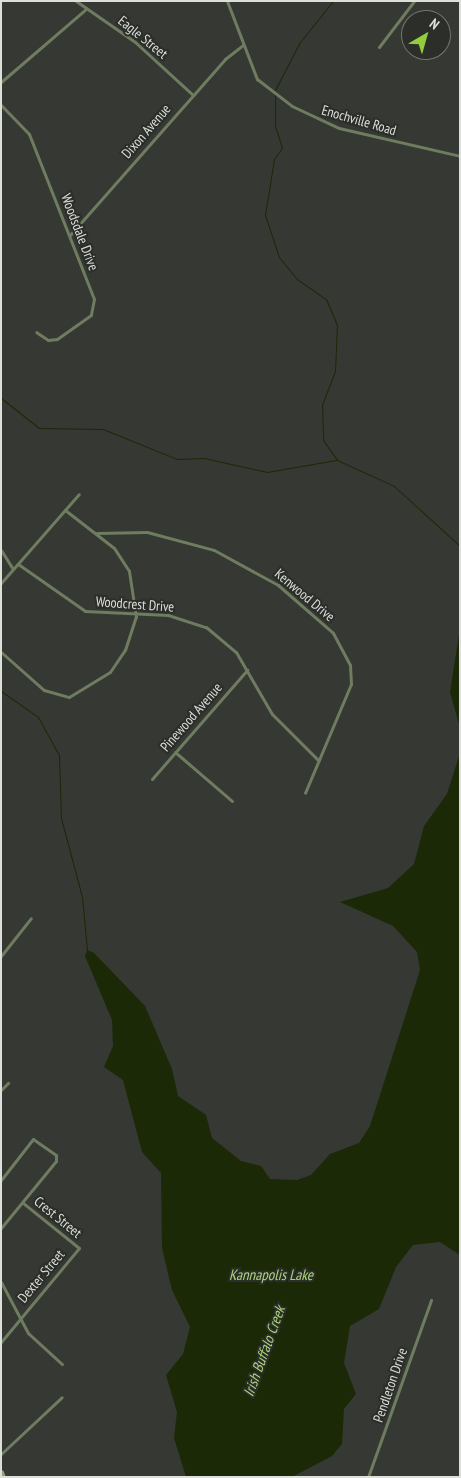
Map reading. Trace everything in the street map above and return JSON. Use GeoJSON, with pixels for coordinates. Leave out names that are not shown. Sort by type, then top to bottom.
{"type":"FeatureCollection","features":[{"type":"Feature","properties":{"kind":"main road"},"geometry":{"type":"LineString","coordinates":[[1,1472],[3,1477]]}},
{"type":"Feature","properties":{"kind":"street","name":"Eagle Street"},"geometry":{"type":"LineString","coordinates":[[76,1],[135,42],[193,95]]}},
{"type":"Feature","properties":{"kind":"street","name":"Enochville Road"},"geometry":{"type":"LineString","coordinates":[[227,1],[257,79],[308,116],[460,156]]}},
{"type":"Feature","properties":{"kind":"street"},"geometry":{"type":"LineString","coordinates":[[379,47],[414,1]]}},
{"type":"Feature","properties":{"kind":"street"},"geometry":{"type":"LineString","coordinates":[[1,82],[86,8]]}},
{"type":"Feature","properties":{"kind":"street","name":"Dixon Avenue"},"geometry":{"type":"LineString","coordinates":[[70,235],[193,95],[243,45]]}},
{"type":"Feature","properties":{"kind":"street","name":"Woodsdale Drive"},"geometry":{"type":"LineString","coordinates":[[1,105],[29,134],[94,299],[93,311],[58,339],[48,340],[36,332]]}},
{"type":"Feature","properties":{"kind":"street"},"geometry":{"type":"LineString","coordinates":[[1,583],[79,494]]}},
{"type":"Feature","properties":{"kind":"street"},"geometry":{"type":"LineString","coordinates":[[1,652],[44,690],[69,697],[96,684],[119,661],[136,617],[129,571],[97,533],[65,510]]}},
{"type":"Feature","properties":{"kind":"street","name":"Kenwood Drive"},"geometry":{"type":"LineString","coordinates":[[97,533],[147,532],[214,550],[256,570],[322,621],[345,652],[351,684],[305,793]]}},
{"type":"Feature","properties":{"kind":"street"},"geometry":{"type":"LineString","coordinates":[[1,550],[13,569]]}},
{"type":"Feature","properties":{"kind":"street","name":"Woodcrest Drive"},"geometry":{"type":"LineString","coordinates":[[18,564],[85,611],[136,617],[168,615],[206,627],[236,652],[284,729],[319,761]]}},
{"type":"Feature","properties":{"kind":"street","name":"Pinewood Avenue"},"geometry":{"type":"LineString","coordinates":[[152,779],[248,670]]}},
{"type":"Feature","properties":{"kind":"street"},"geometry":{"type":"LineString","coordinates":[[175,752],[232,801]]}},
{"type":"Feature","properties":{"kind":"street"},"geometry":{"type":"LineString","coordinates":[[1,956],[31,918]]}},
{"type":"Feature","properties":{"kind":"street"},"geometry":{"type":"LineString","coordinates":[[1,1090],[8,1083]]}},
{"type":"Feature","properties":{"kind":"street"},"geometry":{"type":"LineString","coordinates":[[1,1180],[33,1139],[51,1150],[56,1161],[1,1228]]}},
{"type":"Feature","properties":{"kind":"street","name":"Crest Street"},"geometry":{"type":"LineString","coordinates":[[23,1203],[79,1248]]}},
{"type":"Feature","properties":{"kind":"street","name":"Dexter Street"},"geometry":{"type":"LineString","coordinates":[[1,1342],[79,1248]]}},
{"type":"Feature","properties":{"kind":"street"},"geometry":{"type":"LineString","coordinates":[[1,1282],[28,1334],[62,1364]]}},
{"type":"Feature","properties":{"kind":"street","name":"Pendleton Drive"},"geometry":{"type":"LineString","coordinates":[[368,1477],[430,1300]]}},
{"type":"Feature","properties":{"kind":"street"},"geometry":{"type":"LineString","coordinates":[[1,1454],[62,1397]]}},
{"type":"Feature","properties":{"kind":"water"},"geometry":{"type":"Polygon","coordinates":[[[460,628],[460,728],[450,692],[460,628]]]}},
{"type":"Feature","properties":{"kind":"water","name":"Kannapolis Lake"},"geometry":{"type":"Polygon","coordinates":[[[460,753],[460,1255],[440,1242],[413,1245],[396,1267],[379,1309],[350,1326],[344,1363],[356,1394],[344,1409],[342,1444],[332,1456],[292,1477],[186,1477],[174,1438],[177,1412],[166,1375],[183,1354],[190,1327],[172,1290],[162,1248],[161,1173],[142,1152],[123,1080],[104,1067],[113,1046],[112,1020],[85,956],[87,950],[94,953],[145,1006],[172,1069],[178,1096],[206,1115],[212,1138],[241,1161],[261,1166],[270,1179],[297,1180],[311,1175],[330,1154],[359,1143],[370,1126],[420,970],[417,952],[393,926],[340,902],[388,888],[414,864],[424,826],[447,794],[460,753]]]}},
{"type":"Feature","properties":{"kind":"waterway"},"geometry":{"type":"LineString","coordinates":[[275,90],[300,42],[333,1]]}},
{"type":"Feature","properties":{"kind":"waterway"},"geometry":{"type":"LineString","coordinates":[[275,94],[275,126],[282,148],[274,159],[265,215],[279,257],[297,279],[326,299],[337,325],[335,371],[322,405],[323,440],[337,460],[394,486],[460,546]]}},
{"type":"Feature","properties":{"kind":"waterway"},"geometry":{"type":"LineString","coordinates":[[1,398],[39,428],[103,429],[177,459],[204,458],[267,472],[336,460]]}},
{"type":"Feature","properties":{"kind":"waterway"},"geometry":{"type":"LineString","coordinates":[[1,691],[38,717],[59,755],[61,818],[82,897],[87,950]]}},
{"type":"Feature","properties":{"kind":"water label","name":"Irish Buffalo Creek"},"geometry":{"type":"Point","coordinates":[264,1351]}}]}
